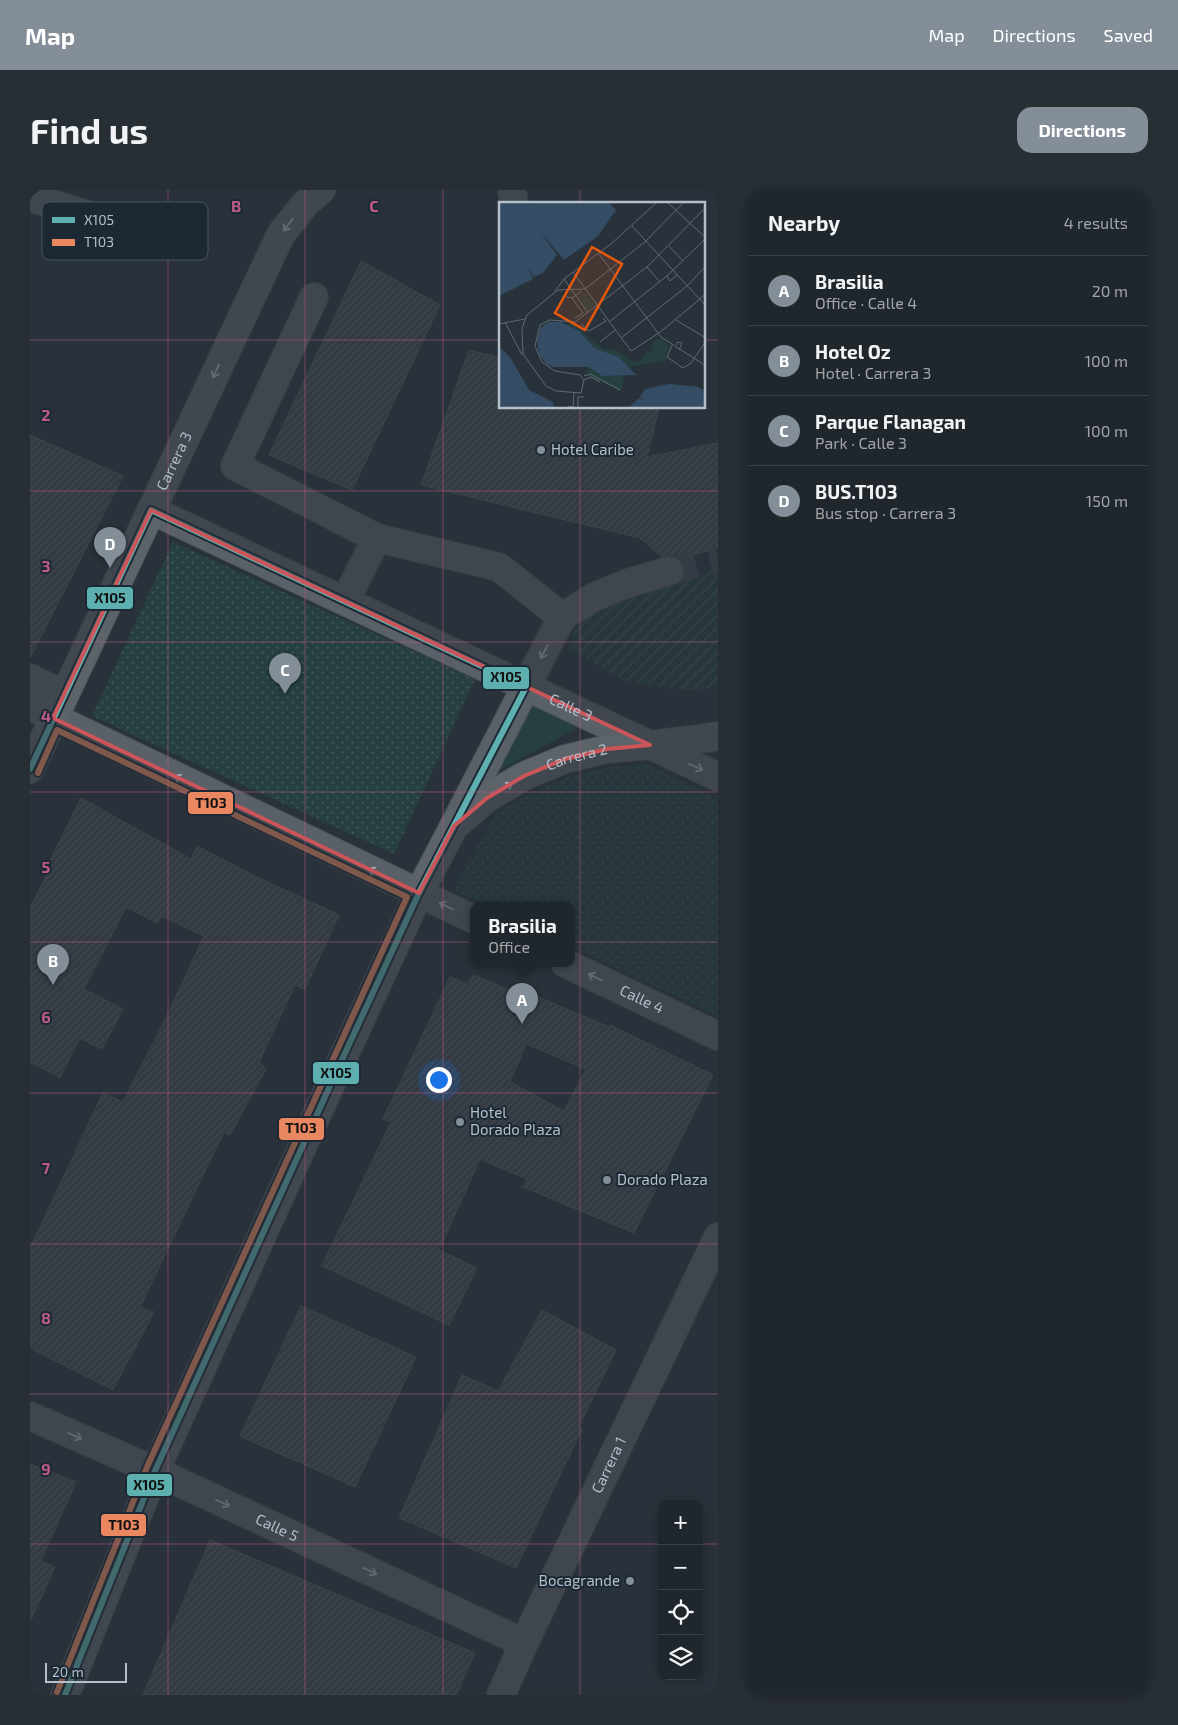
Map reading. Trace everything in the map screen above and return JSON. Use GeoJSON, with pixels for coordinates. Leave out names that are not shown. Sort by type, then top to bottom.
{"type":"FeatureCollection","features":[{"type":"Feature","properties":{"kind":"main road","name":"Carrera 3"},"geometry":{"type":"LineString","coordinates":[[30,769],[49,706],[151,510],[281,234],[306,203],[321,190]]}},
{"type":"Feature","properties":{"kind":"main road","name":"Carrera 2"},"geometry":{"type":"LineString","coordinates":[[66,1695],[155,1471],[419,893],[454,826],[487,798],[524,776],[556,762],[607,749],[718,736]]}},
{"type":"Feature","properties":{"kind":"street"},"geometry":{"type":"LineString","coordinates":[[30,197],[46,202]]}},
{"type":"Feature","properties":{"kind":"street"},"geometry":{"type":"LineString","coordinates":[[314,297],[235,466],[377,538],[499,566],[562,617],[594,597],[668,571]]}},
{"type":"Feature","properties":{"kind":"street","name":"Calle 3"},"geometry":{"type":"LineString","coordinates":[[151,510],[718,777]]}},
{"type":"Feature","properties":{"kind":"street"},"geometry":{"type":"LineString","coordinates":[[344,601],[377,538]]}},
{"type":"Feature","properties":{"kind":"street","name":"Carrera 2"},"geometry":{"type":"LineString","coordinates":[[454,826],[562,617]]}},
{"type":"Feature","properties":{"kind":"street"},"geometry":{"type":"LineString","coordinates":[[30,678],[49,706],[470,918]]}},
{"type":"Feature","properties":{"kind":"street","name":"Calle 4"},"geometry":{"type":"LineString","coordinates":[[573,967],[718,1036]]}},
{"type":"Feature","properties":{"kind":"street","name":"Carrera 1"},"geometry":{"type":"LineString","coordinates":[[501,1695],[718,1237]]}},
{"type":"Feature","properties":{"kind":"street","name":"Calle 5"},"geometry":{"type":"LineString","coordinates":[[30,1416],[155,1471],[524,1643]]}},
{"type":"Feature","properties":{"kind":"highlighted area"},"geometry":{"type":"Polygon","coordinates":[[[151,510],[650,745],[607,749],[565,759],[524,776],[487,798],[454,826],[419,893],[53,718],[151,510]]]}},
{"type":"Feature","properties":{"kind":"green space"},"geometry":{"type":"Polygon","coordinates":[[[173,542],[475,679],[394,854],[92,716],[173,542]]]}},
{"type":"Feature","properties":{"kind":"green space"},"geometry":{"type":"Polygon","coordinates":[[[718,569],[718,686],[701,690],[669,689],[623,680],[567,648],[584,611],[669,582],[718,569]]]}},
{"type":"Feature","properties":{"kind":"green space"},"geometry":{"type":"Polygon","coordinates":[[[531,702],[579,727],[495,773],[531,702]]]}},
{"type":"Feature","properties":{"kind":"green space"},"geometry":{"type":"Polygon","coordinates":[[[646,764],[718,798],[718,1017],[575,948],[575,902],[479,902],[453,890],[496,813],[533,792],[570,776],[610,767],[646,764]]]}},
{"type":"Feature","properties":{"kind":"building"},"geometry":{"type":"Polygon","coordinates":[[[361,261],[440,305],[352,490],[269,455],[361,261]]]}},
{"type":"Feature","properties":{"kind":"building","name":"Hotel Caribe"},"geometry":{"type":"Polygon","coordinates":[[[469,350],[499,358],[499,409],[659,409],[647,457],[718,443],[718,548],[679,559],[672,556],[662,557],[640,538],[421,485],[469,350]]]}},
{"type":"Feature","properties":{"kind":"building"},"geometry":{"type":"Polygon","coordinates":[[[30,435],[123,476],[30,658],[30,435]]]}},
{"type":"Feature","properties":{"kind":"building"},"geometry":{"type":"Polygon","coordinates":[[[81,798],[191,859],[197,846],[257,877],[339,915],[305,989],[295,985],[259,1062],[266,1069],[230,1135],[224,1132],[140,1307],[154,1312],[113,1390],[30,1348],[30,1248],[103,1093],[123,1102],[166,1018],[204,936],[161,916],[157,923],[126,907],[84,989],[123,1009],[102,1049],[80,1038],[60,1077],[30,1062],[30,908],[49,870],[46,869],[81,798]]]}},
{"type":"Feature","properties":{"kind":"building"},"geometry":{"type":"Polygon","coordinates":[[[474,975],[511,991],[515,987],[609,1027],[610,1025],[713,1075],[634,1233],[523,1187],[527,1179],[480,1159],[439,1250],[477,1268],[449,1325],[322,1266],[391,1122],[383,1119],[450,977],[467,984],[474,975]],[[526,1044],[510,1082],[564,1111],[586,1069],[526,1044]]]}},
{"type":"Feature","properties":{"kind":"building"},"geometry":{"type":"Polygon","coordinates":[[[301,1306],[416,1357],[355,1487],[240,1436],[301,1306]]]}},
{"type":"Feature","properties":{"kind":"building"},"geometry":{"type":"Polygon","coordinates":[[[542,1310],[616,1350],[578,1428],[582,1429],[516,1568],[399,1518],[462,1375],[498,1391],[542,1310]]]}},
{"type":"Feature","properties":{"kind":"building"},"geometry":{"type":"Polygon","coordinates":[[[30,1464],[76,1482],[41,1561],[55,1567],[30,1622],[30,1464]]]}},
{"type":"Feature","properties":{"kind":"building"},"geometry":{"type":"Polygon","coordinates":[[[210,1540],[475,1653],[456,1695],[143,1695],[210,1540]]]}},
{"type":"Feature","properties":{"kind":"tunnel"},"geometry":{"type":"LineString","coordinates":[[669,571],[718,559]]}},
{"type":"Feature","properties":{"kind":"transit line","name":"X105"},"geometry":{"type":"LineString","coordinates":[[30,769],[151,510],[526,687],[419,893],[334,1077],[155,1471],[65,1695]]}},
{"type":"Feature","properties":{"kind":"transit line","name":"T103"},"geometry":{"type":"LineString","coordinates":[[38,773],[57,730],[407,897],[147,1467],[57,1692]]}},
{"type":"Feature","properties":{"kind":"place","name":"Hotel Caribe"},"geometry":{"type":"Point","coordinates":[541,450]}},
{"type":"Feature","properties":{"kind":"place","name":"BUS.T103"},"geometry":{"type":"Point","coordinates":[110,568]}},
{"type":"Feature","properties":{"kind":"place","name":"Parque Flanagan"},"geometry":{"type":"Point","coordinates":[285,694]}},
{"type":"Feature","properties":{"kind":"place","name":"Hotel Oz"},"geometry":{"type":"Point","coordinates":[53,985]}},
{"type":"Feature","properties":{"kind":"place","name":"Brasilia"},"geometry":{"type":"Point","coordinates":[522,1024]}},
{"type":"Feature","properties":{"kind":"place","name":"Hotel Dorado Plaza"},"geometry":{"type":"Point","coordinates":[460,1122]}},
{"type":"Feature","properties":{"kind":"place","name":"Dorado Plaza"},"geometry":{"type":"Point","coordinates":[607,1180]}},
{"type":"Feature","properties":{"kind":"place","name":"Bocagrande"},"geometry":{"type":"Point","coordinates":[630,1581]}}]}
